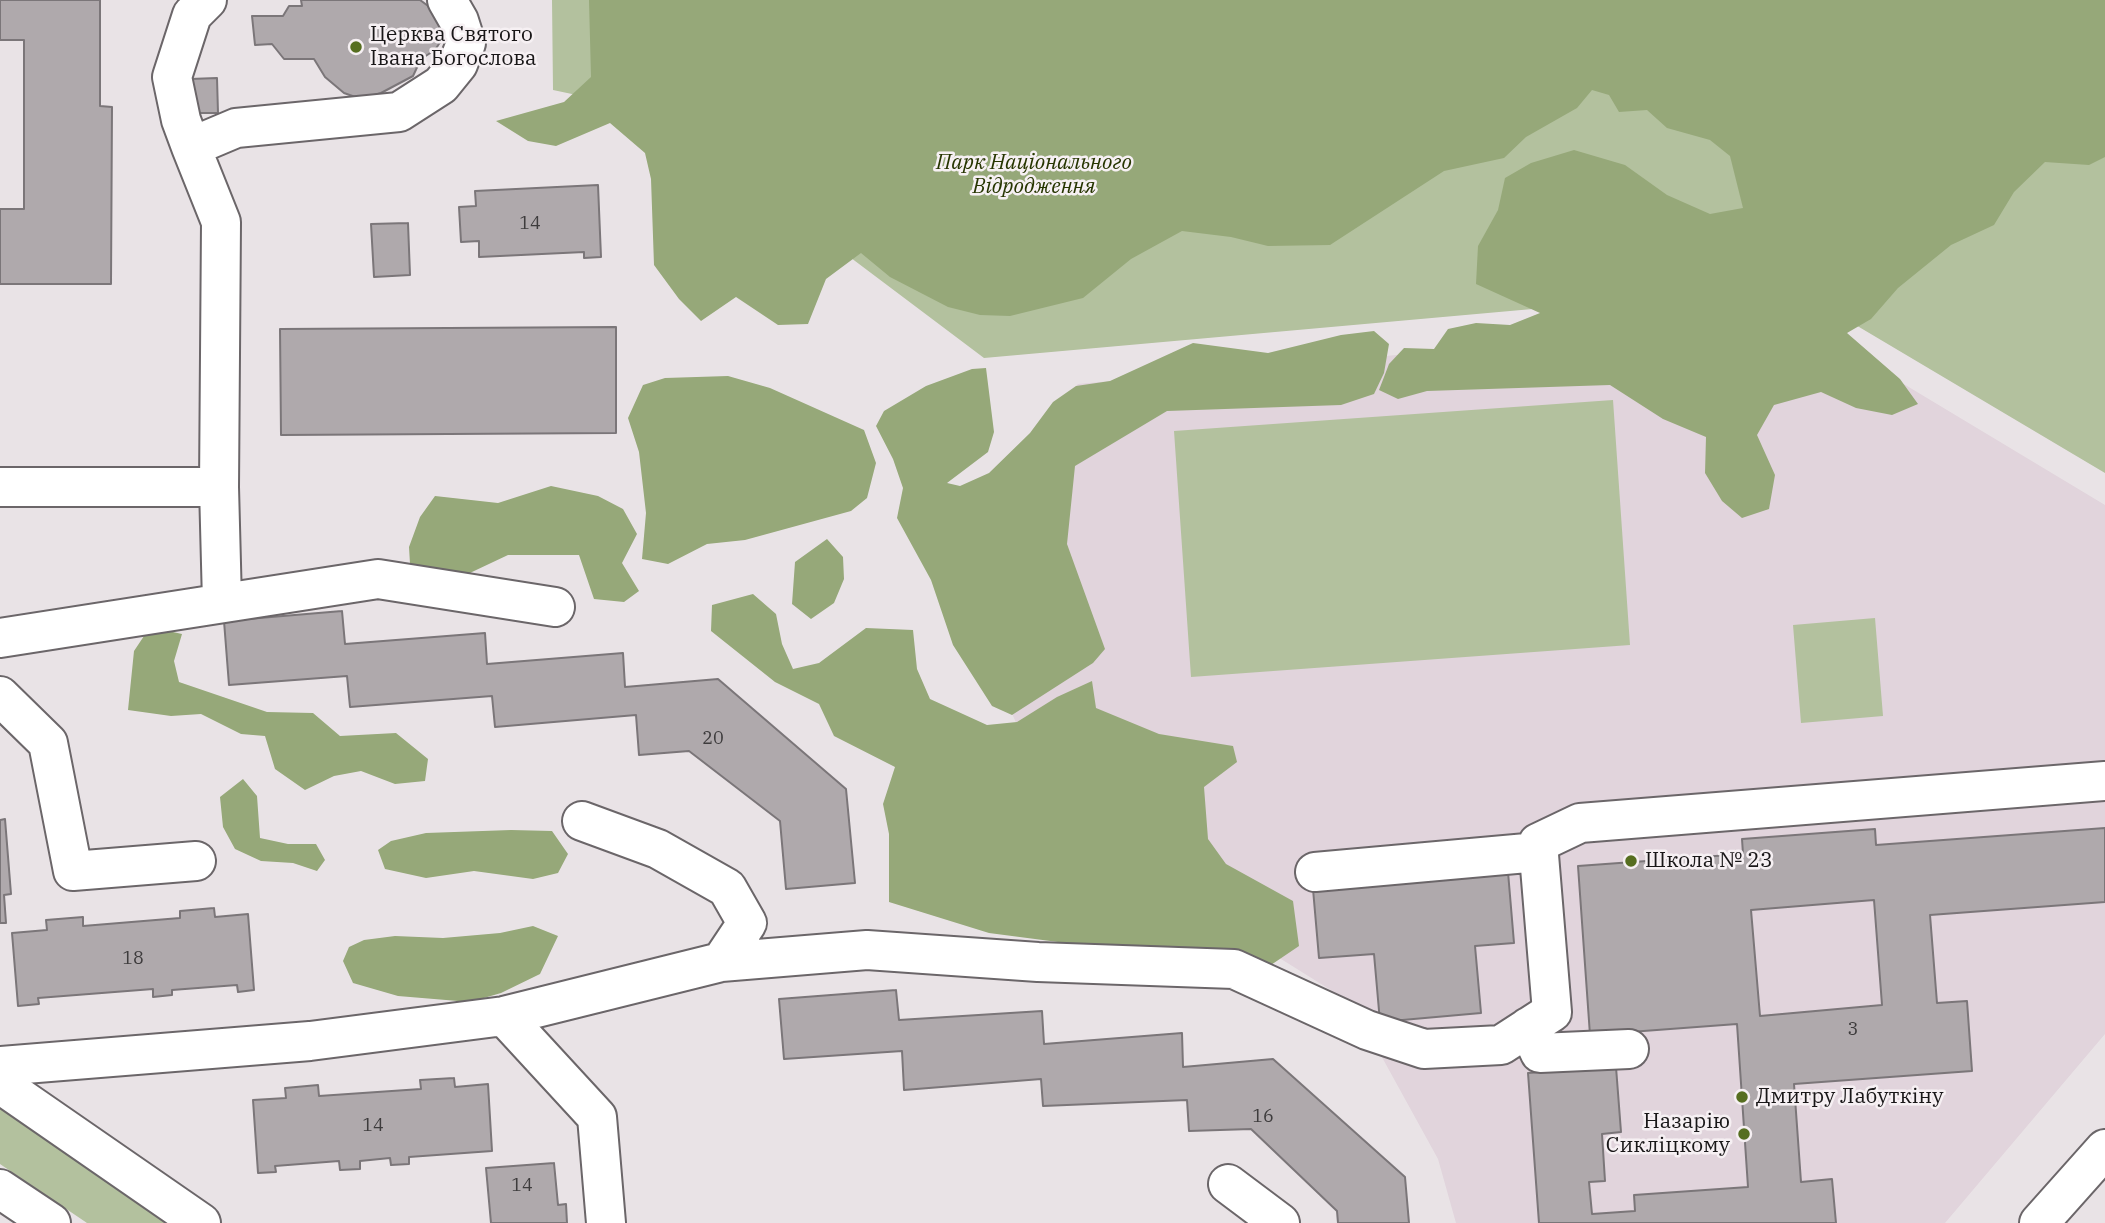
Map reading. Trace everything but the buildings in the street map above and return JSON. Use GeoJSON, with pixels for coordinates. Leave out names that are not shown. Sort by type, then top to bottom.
{"type":"FeatureCollection","features":[{"type":"Feature","properties":{"kind":"main road"},"geometry":{"type":"LineString","coordinates":[[207,0],[192,15],[172,77],[181,120],[221,222],[219,487],[222,602]]}},
{"type":"Feature","properties":{"kind":"main road"},"geometry":{"type":"LineString","coordinates":[[191,148],[236,128],[399,112],[441,85],[458,64],[466,43],[459,21],[447,0]]}},
{"type":"Feature","properties":{"kind":"main road"},"geometry":{"type":"LineString","coordinates":[[0,487],[219,487]]}},
{"type":"Feature","properties":{"kind":"main road"},"geometry":{"type":"LineString","coordinates":[[0,638],[379,579],[555,607]]}},
{"type":"Feature","properties":{"kind":"main road"},"geometry":{"type":"LineString","coordinates":[[0,696],[48,743],[73,871],[196,861]]}},
{"type":"Feature","properties":{"kind":"main road"},"geometry":{"type":"LineString","coordinates":[[0,1066],[310,1041],[504,1016],[721,962],[867,950],[1038,962],[1234,969],[1367,1030],[1424,1049],[1501,1045],[1552,1012],[1538,843],[1580,823],[2105,781]]}},
{"type":"Feature","properties":{"kind":"main road"},"geometry":{"type":"LineString","coordinates":[[582,821],[657,849],[727,888],[747,923],[721,962]]}},
{"type":"Feature","properties":{"kind":"main road"},"geometry":{"type":"LineString","coordinates":[[1314,872],[1538,852]]}},
{"type":"Feature","properties":{"kind":"main road"},"geometry":{"type":"LineString","coordinates":[[504,1016],[597,1116],[606,1223]]}},
{"type":"Feature","properties":{"kind":"main road"},"geometry":{"type":"LineString","coordinates":[[1528,1027],[1540,1053],[1629,1049]]}},
{"type":"Feature","properties":{"kind":"main road"},"geometry":{"type":"LineString","coordinates":[[0,1084],[201,1223]]}},
{"type":"Feature","properties":{"kind":"main road"},"geometry":{"type":"LineString","coordinates":[[2039,1223],[2105,1149]]}},
{"type":"Feature","properties":{"kind":"main road"},"geometry":{"type":"LineString","coordinates":[[1228,1184],[1280,1223]]}},
{"type":"Feature","properties":{"kind":"main road"},"geometry":{"type":"LineString","coordinates":[[0,1189],[51,1223]]}},
{"type":"Feature","properties":{"kind":"shaded area","name":"Школа № 23"},"geometry":{"type":"Polygon","coordinates":[[[1784,312],[2105,505],[2105,1034],[1945,1223],[1456,1223],[1438,1159],[1367,1030],[1358,1007],[1281,959],[1034,763],[937,545],[1078,384],[1539,342],[1784,312]]]}},
{"type":"Feature","properties":{"kind":"green space","name":"Парк Національного Відродження"},"geometry":{"type":"Polygon","coordinates":[[[552,0],[2105,0],[2105,473],[1790,286],[984,358],[657,112],[553,90],[552,0]]]}},
{"type":"Feature","properties":{"kind":"green space","name":"Парк Національного Відродження"},"geometry":{"type":"Polygon","coordinates":[[[589,0],[2105,0],[2105,157],[2089,165],[2045,162],[2014,192],[1994,225],[1951,245],[1898,288],[1871,319],[1847,333],[1900,379],[1918,404],[1892,415],[1856,408],[1821,392],[1774,405],[1757,435],[1775,475],[1769,509],[1742,518],[1722,501],[1705,473],[1706,437],[1663,419],[1610,385],[1427,391],[1398,399],[1379,390],[1389,364],[1404,348],[1434,349],[1448,329],[1476,323],[1510,325],[1540,313],[1476,284],[1478,246],[1498,210],[1505,178],[1531,163],[1574,150],[1625,165],[1667,195],[1710,214],[1743,208],[1730,156],[1710,140],[1667,128],[1647,110],[1619,112],[1609,95],[1592,90],[1577,108],[1526,137],[1504,158],[1444,171],[1330,245],[1268,246],[1231,237],[1182,231],[1131,259],[1083,298],[1010,316],[980,315],[948,307],[890,277],[861,253],[826,279],[808,324],[778,325],[736,297],[701,321],[679,299],[654,265],[651,179],[645,153],[610,123],[556,146],[528,141],[496,121],[564,102],[591,77],[589,0]]]}},
{"type":"Feature","properties":{"kind":"green space"},"geometry":{"type":"Polygon","coordinates":[[[1374,331],[1389,344],[1384,373],[1374,394],[1341,405],[1167,411],[1075,466],[1067,544],[1105,649],[1093,663],[1012,715],[992,706],[953,645],[931,580],[897,518],[903,488],[893,459],[876,426],[884,411],[926,386],[972,369],[986,368],[994,432],[988,452],[947,483],[960,486],[989,473],[1030,433],[1053,402],[1076,386],[1110,381],[1193,343],[1268,353],[1341,335],[1374,331]]]}},
{"type":"Feature","properties":{"kind":"green space"},"geometry":{"type":"Polygon","coordinates":[[[728,376],[770,388],[864,430],[876,463],[867,498],[851,511],[745,540],[707,544],[668,564],[642,559],[646,513],[639,452],[628,418],[643,385],[665,378],[728,376]]]}},
{"type":"Feature","properties":{"kind":"green space"},"geometry":{"type":"Polygon","coordinates":[[[1613,400],[1630,645],[1191,677],[1174,431],[1613,400]]]}},
{"type":"Feature","properties":{"kind":"green space"},"geometry":{"type":"Polygon","coordinates":[[[551,486],[598,496],[623,509],[637,534],[622,563],[639,591],[624,602],[594,599],[579,555],[508,555],[455,580],[410,564],[409,547],[420,517],[435,496],[498,503],[551,486]]]}},
{"type":"Feature","properties":{"kind":"green space"},"geometry":{"type":"Polygon","coordinates":[[[827,539],[843,557],[844,579],[834,603],[811,619],[792,604],[795,562],[827,539]]]}},
{"type":"Feature","properties":{"kind":"green space"},"geometry":{"type":"Polygon","coordinates":[[[753,594],[776,614],[782,644],[793,669],[819,663],[866,628],[913,630],[917,669],[930,699],[987,725],[1017,722],[1057,697],[1092,681],[1096,708],[1159,734],[1233,746],[1237,762],[1204,787],[1208,839],[1226,864],[1293,901],[1299,946],[1265,969],[989,933],[889,902],[889,834],[883,804],[895,767],[834,736],[819,704],[775,682],[711,631],[712,605],[753,594]]]}},
{"type":"Feature","properties":{"kind":"green space"},"geometry":{"type":"Polygon","coordinates":[[[1875,618],[1883,716],[1801,723],[1793,625],[1875,618]]]}},
{"type":"Feature","properties":{"kind":"green space"},"geometry":{"type":"Polygon","coordinates":[[[150,627],[182,634],[174,661],[179,682],[267,712],[313,713],[340,736],[396,733],[428,759],[425,781],[395,784],[361,771],[334,776],[305,790],[275,769],[265,736],[241,734],[201,714],[171,716],[128,710],[134,651],[150,627]]]}},
{"type":"Feature","properties":{"kind":"green space"},"geometry":{"type":"Polygon","coordinates":[[[243,779],[257,796],[260,838],[288,844],[316,844],[325,860],[317,871],[293,863],[261,861],[235,849],[223,827],[220,797],[243,779]]]}},
{"type":"Feature","properties":{"kind":"green space"},"geometry":{"type":"Polygon","coordinates":[[[552,831],[568,854],[558,873],[533,879],[474,871],[426,878],[385,869],[378,850],[391,841],[426,833],[552,831]]]}},
{"type":"Feature","properties":{"kind":"green space"},"geometry":{"type":"Polygon","coordinates":[[[533,926],[558,936],[540,974],[501,993],[470,1002],[398,996],[353,983],[343,961],[349,947],[364,940],[395,936],[443,938],[500,933],[533,926]]]}},
{"type":"Feature","properties":{"kind":"green space"},"geometry":{"type":"Polygon","coordinates":[[[0,1106],[172,1223],[87,1223],[0,1164],[0,1106]]]}},
{"type":"Feature","properties":{"kind":"place","name":"Церква Святого Івана Богослова"},"geometry":{"type":"Point","coordinates":[356,47]}},
{"type":"Feature","properties":{"kind":"place","name":"Школа № 23"},"geometry":{"type":"Point","coordinates":[1631,861]}},
{"type":"Feature","properties":{"kind":"place","name":"Дмитру Лабуткіну"},"geometry":{"type":"Point","coordinates":[1742,1097]}},
{"type":"Feature","properties":{"kind":"place","name":"Назарію Сикліцкому"},"geometry":{"type":"Point","coordinates":[1744,1134]}}]}
